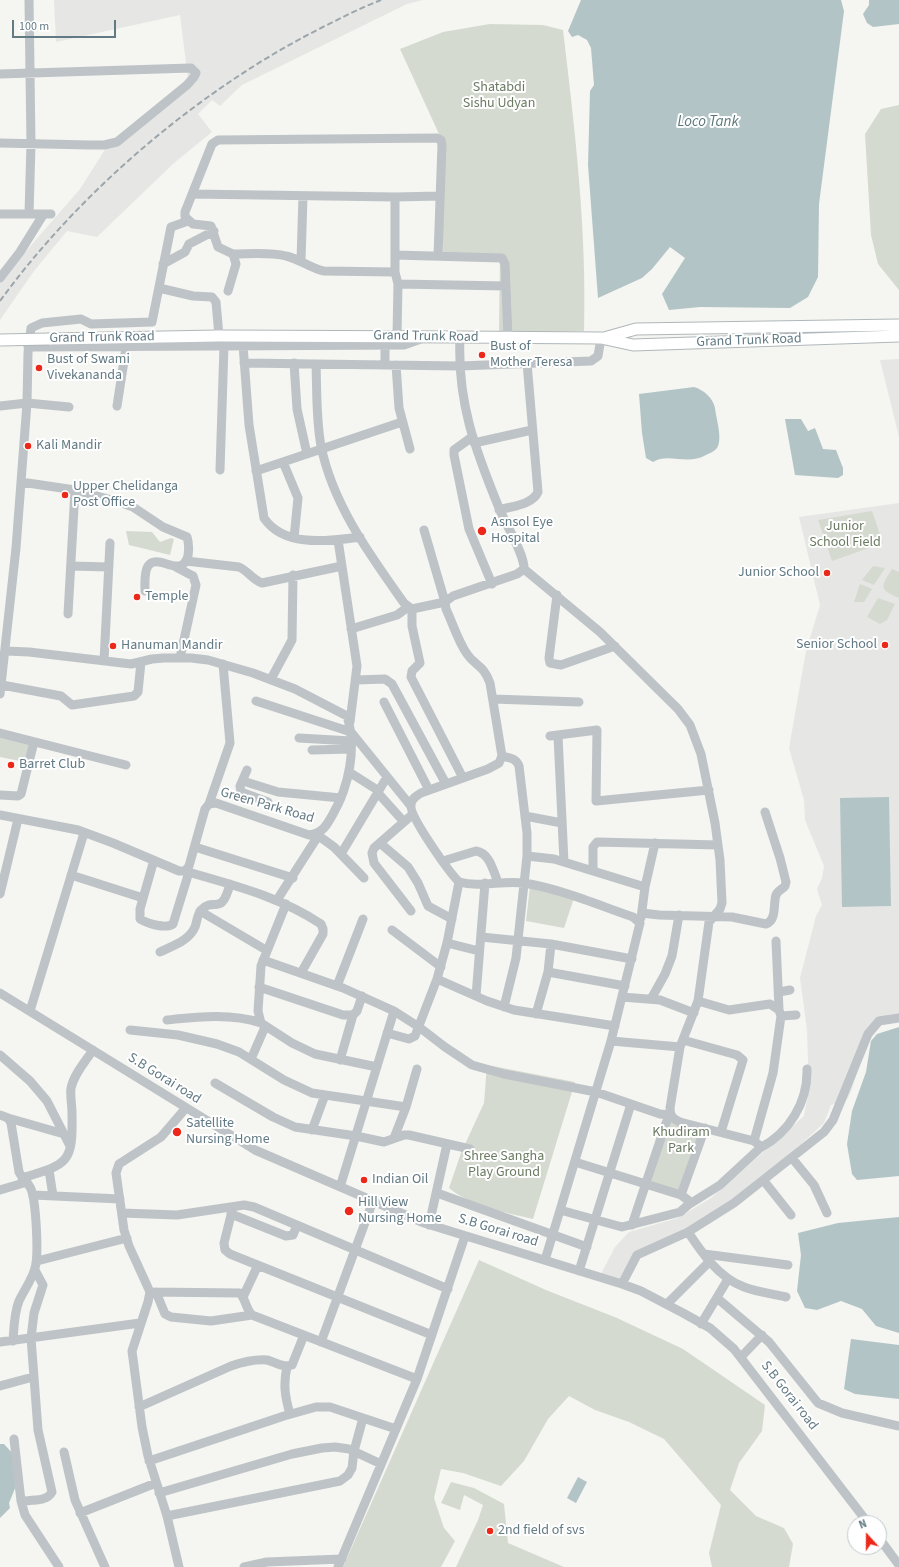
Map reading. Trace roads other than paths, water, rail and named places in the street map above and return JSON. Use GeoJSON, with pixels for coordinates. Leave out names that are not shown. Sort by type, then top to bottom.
{"type":"FeatureCollection","features":[{"type":"Feature","properties":{"kind":"main road"},"geometry":{"type":"LineString","coordinates":[[601,338],[636,329],[899,326]]}},
{"type":"Feature","properties":{"kind":"main road","name":"Grand Trunk Road"},"geometry":{"type":"LineString","coordinates":[[0,340],[219,336],[428,336],[601,338],[633,345],[899,336]]}},
{"type":"Feature","properties":{"kind":"street"},"geometry":{"type":"LineString","coordinates":[[29,0],[31,74],[29,214]]}},
{"type":"Feature","properties":{"kind":"street"},"geometry":{"type":"LineString","coordinates":[[0,74],[190,68],[196,73],[187,85],[117,142],[104,145],[0,143]]}},
{"type":"Feature","properties":{"kind":"street"},"geometry":{"type":"LineString","coordinates":[[188,222],[185,217],[185,212],[212,144],[218,140],[433,137],[441,140],[442,145],[438,256]]}},
{"type":"Feature","properties":{"kind":"street"},"geometry":{"type":"LineString","coordinates":[[192,194],[395,197],[439,196]]}},
{"type":"Feature","properties":{"kind":"street"},"geometry":{"type":"LineString","coordinates":[[301,261],[303,196]]}},
{"type":"Feature","properties":{"kind":"street"},"geometry":{"type":"LineString","coordinates":[[395,197],[395,272],[398,284],[398,336]]}},
{"type":"Feature","properties":{"kind":"street"},"geometry":{"type":"LineString","coordinates":[[0,214],[47,215],[0,278]]}},
{"type":"Feature","properties":{"kind":"street"},"geometry":{"type":"LineString","coordinates":[[0,694],[2,685],[2,660],[6,651],[10,616],[27,403],[28,350],[31,328],[42,323],[81,319],[91,324],[152,322],[171,227],[188,222],[211,226],[214,231],[218,247],[233,254],[279,254],[301,261],[315,269],[324,271],[395,272]]}},
{"type":"Feature","properties":{"kind":"street"},"geometry":{"type":"LineString","coordinates":[[163,264],[184,252],[189,244],[214,231]]}},
{"type":"Feature","properties":{"kind":"street"},"geometry":{"type":"LineString","coordinates":[[228,291],[236,264],[233,254]]}},
{"type":"Feature","properties":{"kind":"street"},"geometry":{"type":"LineString","coordinates":[[395,255],[502,258],[505,264],[508,338]]}},
{"type":"Feature","properties":{"kind":"street"},"geometry":{"type":"LineString","coordinates":[[398,284],[506,286]]}},
{"type":"Feature","properties":{"kind":"street"},"geometry":{"type":"LineString","coordinates":[[159,288],[193,296],[212,297],[216,302],[219,336]]}},
{"type":"Feature","properties":{"kind":"street"},"geometry":{"type":"LineString","coordinates":[[28,350],[243,345],[404,345],[428,336]]}},
{"type":"Feature","properties":{"kind":"street"},"geometry":{"type":"LineString","coordinates":[[460,337],[460,366],[463,398],[473,440],[500,510],[522,559],[524,569],[557,595],[615,646],[687,720],[697,740],[709,790],[718,845],[722,903],[720,909],[713,916],[708,929],[698,1001],[682,1043],[670,1115],[644,1185],[632,1225]]}},
{"type":"Feature","properties":{"kind":"street"},"geometry":{"type":"LineString","coordinates":[[244,363],[460,366],[591,361],[598,356],[601,338]]}},
{"type":"Feature","properties":{"kind":"street"},"geometry":{"type":"LineString","coordinates":[[385,344],[385,365]]}},
{"type":"Feature","properties":{"kind":"street"},"geometry":{"type":"LineString","coordinates":[[243,345],[249,425],[264,518],[269,526],[294,538],[310,541],[338,540],[360,537]]}},
{"type":"Feature","properties":{"kind":"street"},"geometry":{"type":"LineString","coordinates":[[220,470],[224,346]]}},
{"type":"Feature","properties":{"kind":"street"},"geometry":{"type":"LineString","coordinates":[[117,406],[126,348]]}},
{"type":"Feature","properties":{"kind":"street"},"geometry":{"type":"LineString","coordinates":[[500,510],[530,501],[536,497],[538,492],[527,363]]}},
{"type":"Feature","properties":{"kind":"street"},"geometry":{"type":"LineString","coordinates":[[294,364],[297,409],[307,454]]}},
{"type":"Feature","properties":{"kind":"street"},"geometry":{"type":"LineString","coordinates":[[316,364],[318,415],[322,447],[337,491],[360,537],[381,572],[410,608],[412,626],[420,663],[412,671],[411,677],[463,778]]}},
{"type":"Feature","properties":{"kind":"street"},"geometry":{"type":"LineString","coordinates":[[396,365],[398,400],[402,422],[410,449]]}},
{"type":"Feature","properties":{"kind":"street"},"geometry":{"type":"LineString","coordinates":[[0,406],[27,403],[69,407]]}},
{"type":"Feature","properties":{"kind":"street"},"geometry":{"type":"LineString","coordinates":[[256,470],[307,454],[322,447],[402,422]]}},
{"type":"Feature","properties":{"kind":"street"},"geometry":{"type":"LineString","coordinates":[[492,584],[468,529],[454,450],[456,447],[473,440],[532,430]]}},
{"type":"Feature","properties":{"kind":"street"},"geometry":{"type":"LineString","coordinates":[[283,462],[298,498],[294,538]]}},
{"type":"Feature","properties":{"kind":"street"},"geometry":{"type":"LineString","coordinates":[[21,482],[75,490],[126,505],[164,527],[182,534],[187,537],[189,543],[186,561],[181,566],[176,567]]}},
{"type":"Feature","properties":{"kind":"street"},"geometry":{"type":"LineString","coordinates":[[68,614],[75,490]]}},
{"type":"Feature","properties":{"kind":"street"},"geometry":{"type":"LineString","coordinates":[[411,911],[374,863],[372,853],[374,848],[404,822],[411,810],[414,798],[430,790],[499,763],[502,756],[493,699],[486,673],[482,667],[467,654],[446,609],[446,602],[424,530]]}},
{"type":"Feature","properties":{"kind":"street","name":"Green Park Road"},"geometry":{"type":"LineString","coordinates":[[143,898],[140,909],[140,919],[170,926],[175,920],[205,809],[209,804],[216,803],[309,835],[317,835],[327,824],[341,798],[349,772],[350,736],[356,680],[356,654],[338,540]]}},
{"type":"Feature","properties":{"kind":"street"},"geometry":{"type":"LineString","coordinates":[[104,661],[110,544]]}},
{"type":"Feature","properties":{"kind":"street"},"geometry":{"type":"LineString","coordinates":[[186,561],[239,567],[246,570],[257,581],[262,583],[342,566]]}},
{"type":"Feature","properties":{"kind":"street"},"geometry":{"type":"LineString","coordinates":[[145,591],[146,572],[151,563],[157,562],[176,567],[193,576],[196,585],[180,658]]}},
{"type":"Feature","properties":{"kind":"street"},"geometry":{"type":"LineString","coordinates":[[71,566],[109,567]]}},
{"type":"Feature","properties":{"kind":"street"},"geometry":{"type":"LineString","coordinates":[[351,629],[397,615],[410,608],[446,602],[453,596],[492,584],[517,574],[524,569]]}},
{"type":"Feature","properties":{"kind":"street"},"geometry":{"type":"LineString","coordinates":[[271,679],[292,640],[294,575]]}},
{"type":"Feature","properties":{"kind":"street"},"geometry":{"type":"LineString","coordinates":[[557,595],[549,658],[550,663],[561,665],[615,646]]}},
{"type":"Feature","properties":{"kind":"street"},"geometry":{"type":"LineString","coordinates":[[0,615],[10,616]]}},
{"type":"Feature","properties":{"kind":"street"},"geometry":{"type":"LineString","coordinates":[[6,651],[28,652],[131,664],[152,659],[180,658],[223,664],[271,679],[296,689],[341,712],[347,716],[350,736]]}},
{"type":"Feature","properties":{"kind":"street"},"geometry":{"type":"LineString","coordinates":[[2,685],[61,696],[72,705],[86,705],[134,696],[138,692],[141,662]]}},
{"type":"Feature","properties":{"kind":"street"},"geometry":{"type":"LineString","coordinates":[[209,804],[230,743],[223,664]]}},
{"type":"Feature","properties":{"kind":"street"},"geometry":{"type":"LineString","coordinates":[[356,680],[385,679],[392,684],[446,784]]}},
{"type":"Feature","properties":{"kind":"street"},"geometry":{"type":"LineString","coordinates":[[493,699],[579,702]]}},
{"type":"Feature","properties":{"kind":"street"},"geometry":{"type":"LineString","coordinates":[[256,701],[350,736],[388,777],[443,861],[459,882],[465,884],[498,882],[523,883],[576,897],[626,914],[638,919],[640,923]]}},
{"type":"Feature","properties":{"kind":"street"},"geometry":{"type":"LineString","coordinates":[[384,702],[430,790]]}},
{"type":"Feature","properties":{"kind":"street"},"geometry":{"type":"LineString","coordinates":[[564,862],[554,736],[597,730],[596,801],[709,790]]}},
{"type":"Feature","properties":{"kind":"street"},"geometry":{"type":"LineString","coordinates":[[0,733],[126,765]]}},
{"type":"Feature","properties":{"kind":"street"},"geometry":{"type":"LineString","coordinates":[[299,738],[350,736]]}},
{"type":"Feature","properties":{"kind":"street"},"geometry":{"type":"LineString","coordinates":[[312,750],[350,736]]}},
{"type":"Feature","properties":{"kind":"street"},"geometry":{"type":"LineString","coordinates":[[0,795],[18,796],[21,794],[34,742]]}},
{"type":"Feature","properties":{"kind":"street"},"geometry":{"type":"LineString","coordinates":[[502,756],[513,758],[517,761],[519,766],[527,834],[527,856],[523,883],[519,941],[504,1007]]}},
{"type":"Feature","properties":{"kind":"street"},"geometry":{"type":"LineString","coordinates":[[247,770],[240,789],[242,793],[268,802]]}},
{"type":"Feature","properties":{"kind":"street"},"geometry":{"type":"LineString","coordinates":[[349,772],[378,792],[404,822]]}},
{"type":"Feature","properties":{"kind":"street"},"geometry":{"type":"LineString","coordinates":[[341,854],[388,777]]}},
{"type":"Feature","properties":{"kind":"street"},"geometry":{"type":"LineString","coordinates":[[243,781],[272,791],[341,798]]}},
{"type":"Feature","properties":{"kind":"street"},"geometry":{"type":"LineString","coordinates":[[263,819],[272,791]]}},
{"type":"Feature","properties":{"kind":"street"},"geometry":{"type":"LineString","coordinates":[[642,913],[679,916],[732,917],[766,924],[772,919],[777,893],[785,886],[786,882],[765,812]]}},
{"type":"Feature","properties":{"kind":"street"},"geometry":{"type":"LineString","coordinates":[[0,815],[84,833],[179,871],[262,893],[282,902],[316,921],[323,929],[323,934],[301,973]]}},
{"type":"Feature","properties":{"kind":"street"},"geometry":{"type":"LineString","coordinates":[[525,816],[562,824]]}},
{"type":"Feature","properties":{"kind":"street"},"geometry":{"type":"LineString","coordinates":[[0,894],[18,819]]}},
{"type":"Feature","properties":{"kind":"street"},"geometry":{"type":"LineString","coordinates":[[30,1011],[84,833]]}},
{"type":"Feature","properties":{"kind":"street"},"geometry":{"type":"LineString","coordinates":[[251,1059],[263,1025],[258,1011],[259,987],[263,960],[282,902],[293,878],[317,835],[341,854],[364,878]]}},
{"type":"Feature","properties":{"kind":"street"},"geometry":{"type":"LineString","coordinates":[[593,871],[593,847],[597,842],[718,845]]}},
{"type":"Feature","properties":{"kind":"street"},"geometry":{"type":"LineString","coordinates":[[380,843],[408,867],[418,883],[428,906],[452,919]]}},
{"type":"Feature","properties":{"kind":"street"},"geometry":{"type":"LineString","coordinates":[[544,1260],[575,1162],[615,1026],[640,923],[655,843]]}},
{"type":"Feature","properties":{"kind":"street"},"geometry":{"type":"LineString","coordinates":[[195,847],[293,878]]}},
{"type":"Feature","properties":{"kind":"street"},"geometry":{"type":"LineString","coordinates":[[443,861],[476,851],[481,852],[486,855],[498,882]]}},
{"type":"Feature","properties":{"kind":"street"},"geometry":{"type":"LineString","coordinates":[[527,856],[546,857],[646,887]]}},
{"type":"Feature","properties":{"kind":"street"},"geometry":{"type":"LineString","coordinates":[[71,875],[143,898],[154,860]]}},
{"type":"Feature","properties":{"kind":"street"},"geometry":{"type":"LineString","coordinates":[[387,1033],[409,1039],[415,1036],[437,979],[448,944],[459,882]]}},
{"type":"Feature","properties":{"kind":"street"},"geometry":{"type":"LineString","coordinates":[[476,996],[485,883]]}},
{"type":"Feature","properties":{"kind":"street"},"geometry":{"type":"LineString","coordinates":[[160,952],[187,938],[194,929],[200,912],[208,906],[222,904],[225,901],[230,884]]}},
{"type":"Feature","properties":{"kind":"street"},"geometry":{"type":"LineString","coordinates":[[200,912],[266,950]]}},
{"type":"Feature","properties":{"kind":"street"},"geometry":{"type":"LineString","coordinates":[[651,999],[665,974],[672,956],[679,916]]}},
{"type":"Feature","properties":{"kind":"street"},"geometry":{"type":"LineString","coordinates":[[337,986],[363,919]]}},
{"type":"Feature","properties":{"kind":"street"},"geometry":{"type":"LineString","coordinates":[[392,930],[441,967]]}},
{"type":"Feature","properties":{"kind":"street"},"geometry":{"type":"LineString","coordinates":[[480,937],[551,944],[632,959]]}},
{"type":"Feature","properties":{"kind":"street"},"geometry":{"type":"LineString","coordinates":[[757,1145],[773,1073],[780,1013],[776,941]]}},
{"type":"Feature","properties":{"kind":"street"},"geometry":{"type":"LineString","coordinates":[[448,944],[479,952]]}},
{"type":"Feature","properties":{"kind":"street"},"geometry":{"type":"LineString","coordinates":[[536,1014],[548,972],[551,944]]}},
{"type":"Feature","properties":{"kind":"street"},"geometry":{"type":"LineString","coordinates":[[263,960],[337,986],[394,1011],[472,1065],[504,1074],[596,1092],[660,1114],[670,1115],[680,1122],[721,1132],[757,1145]]}},
{"type":"Feature","properties":{"kind":"street"},"geometry":{"type":"LineString","coordinates":[[548,972],[625,986]]}},
{"type":"Feature","properties":{"kind":"street"},"geometry":{"type":"LineString","coordinates":[[437,979],[504,1007],[536,1014],[615,1026]]}},
{"type":"Feature","properties":{"kind":"street"},"geometry":{"type":"LineString","coordinates":[[259,987],[344,1015],[353,1015]]}},
{"type":"Feature","properties":{"kind":"street"},"geometry":{"type":"LineString","coordinates":[[778,992],[790,990]]}},
{"type":"Feature","properties":{"kind":"street","name":"S.B Gorai road"},"geometry":{"type":"LineString","coordinates":[[0,993],[185,1109],[255,1150],[429,1225],[622,1284],[667,1304],[702,1324],[723,1339],[741,1357],[862,1515]]}},
{"type":"Feature","properties":{"kind":"street"},"geometry":{"type":"LineString","coordinates":[[340,1060],[353,1015],[357,1011],[362,996]]}},
{"type":"Feature","properties":{"kind":"street"},"geometry":{"type":"LineString","coordinates":[[622,997],[651,999],[667,1002],[694,1013]]}},
{"type":"Feature","properties":{"kind":"street"},"geometry":{"type":"LineString","coordinates":[[698,1001],[729,1010],[770,1004],[780,1013],[796,1015]]}},
{"type":"Feature","properties":{"kind":"street"},"geometry":{"type":"LineString","coordinates":[[340,1187],[394,1011]]}},
{"type":"Feature","properties":{"kind":"street"},"geometry":{"type":"LineString","coordinates":[[167,1020],[224,1017],[249,1019],[263,1025],[303,1049],[315,1054],[377,1067]]}},
{"type":"Feature","properties":{"kind":"street"},"geometry":{"type":"LineString","coordinates":[[622,1284],[637,1255],[688,1232],[734,1203],[764,1181],[818,1137],[833,1120],[868,1034],[879,1021],[899,1018]]}},
{"type":"Feature","properties":{"kind":"street"},"geometry":{"type":"LineString","coordinates":[[130,1030],[200,1039],[239,1052],[294,1086],[325,1095],[367,1100],[406,1107]]}},
{"type":"Feature","properties":{"kind":"street"},"geometry":{"type":"LineString","coordinates":[[611,1041],[682,1043],[737,1055],[743,1060],[721,1132]]}},
{"type":"Feature","properties":{"kind":"street"},"geometry":{"type":"LineString","coordinates":[[0,1190],[63,1163],[68,1157],[71,1147],[71,1088],[74,1079],[93,1050]]}},
{"type":"Feature","properties":{"kind":"street"},"geometry":{"type":"LineString","coordinates":[[0,1055],[38,1090],[47,1101],[71,1147]]}},
{"type":"Feature","properties":{"kind":"street"},"geometry":{"type":"LineString","coordinates":[[394,1138],[406,1107],[417,1069]]}},
{"type":"Feature","properties":{"kind":"street"},"geometry":{"type":"LineString","coordinates":[[560,1210],[614,1226],[632,1225],[680,1212],[688,1205],[720,1185],[757,1145],[778,1137],[793,1119],[806,1086],[807,1069]]}},
{"type":"Feature","properties":{"kind":"street"},"geometry":{"type":"LineString","coordinates":[[215,1083],[284,1123],[312,1130],[356,1136],[384,1142],[404,1135],[409,1135],[470,1149]]}},
{"type":"Feature","properties":{"kind":"street"},"geometry":{"type":"LineString","coordinates":[[312,1130],[325,1095]]}},
{"type":"Feature","properties":{"kind":"street"},"geometry":{"type":"LineString","coordinates":[[579,1271],[631,1104]]}},
{"type":"Feature","properties":{"kind":"street"},"geometry":{"type":"LineString","coordinates":[[185,1109],[161,1137],[119,1164],[116,1173],[126,1238],[165,1314],[171,1317],[211,1320],[252,1315]]}},
{"type":"Feature","properties":{"kind":"street"},"geometry":{"type":"LineString","coordinates":[[4,1117],[64,1134]]}},
{"type":"Feature","properties":{"kind":"street"},"geometry":{"type":"LineString","coordinates":[[4,1117],[12,1128],[19,1172],[33,1195],[37,1261],[18,1302],[13,1340]]}},
{"type":"Feature","properties":{"kind":"street"},"geometry":{"type":"LineString","coordinates":[[681,1195],[705,1128]]}},
{"type":"Feature","properties":{"kind":"street"},"geometry":{"type":"LineString","coordinates":[[429,1225],[447,1144]]}},
{"type":"Feature","properties":{"kind":"street"},"geometry":{"type":"LineString","coordinates":[[792,1158],[814,1185],[827,1213]]}},
{"type":"Feature","properties":{"kind":"street"},"geometry":{"type":"LineString","coordinates":[[575,1162],[644,1185],[681,1195],[688,1200],[688,1205]]}},
{"type":"Feature","properties":{"kind":"street"},"geometry":{"type":"LineString","coordinates":[[48,1170],[53,1196]]}},
{"type":"Feature","properties":{"kind":"street"},"geometry":{"type":"LineString","coordinates":[[764,1181],[791,1215]]}},
{"type":"Feature","properties":{"kind":"street"},"geometry":{"type":"LineString","coordinates":[[437,1194],[552,1236],[587,1247]]}},
{"type":"Feature","properties":{"kind":"street"},"geometry":{"type":"LineString","coordinates":[[33,1195],[120,1199]]}},
{"type":"Feature","properties":{"kind":"street"},"geometry":{"type":"LineString","coordinates":[[321,1342],[373,1201]]}},
{"type":"Feature","properties":{"kind":"street"},"geometry":{"type":"LineString","coordinates":[[122,1213],[178,1215],[232,1211],[244,1205],[254,1207],[448,1289]]}},
{"type":"Feature","properties":{"kind":"street"},"geometry":{"type":"LineString","coordinates":[[232,1211],[286,1236],[293,1235],[298,1225]]}},
{"type":"Feature","properties":{"kind":"street"},"geometry":{"type":"LineString","coordinates":[[232,1211],[224,1243],[225,1250],[230,1254],[432,1335]]}},
{"type":"Feature","properties":{"kind":"street"},"geometry":{"type":"LineString","coordinates":[[688,1232],[704,1254],[728,1279],[746,1288],[786,1297]]}},
{"type":"Feature","properties":{"kind":"street"},"geometry":{"type":"LineString","coordinates":[[244,1567],[267,1562],[340,1563],[417,1379],[465,1236]]}},
{"type":"Feature","properties":{"kind":"street"},"geometry":{"type":"LineString","coordinates":[[37,1261],[126,1238]]}},
{"type":"Feature","properties":{"kind":"street"},"geometry":{"type":"LineString","coordinates":[[704,1254],[788,1265]]}},
{"type":"Feature","properties":{"kind":"street"},"geometry":{"type":"LineString","coordinates":[[667,1304],[710,1261]]}},
{"type":"Feature","properties":{"kind":"street"},"geometry":{"type":"LineString","coordinates":[[243,1297],[258,1266]]}},
{"type":"Feature","properties":{"kind":"street"},"geometry":{"type":"LineString","coordinates":[[21,1501],[45,1499],[50,1496],[52,1492],[40,1441],[33,1377],[31,1338],[34,1313],[43,1285],[34,1270]]}},
{"type":"Feature","properties":{"kind":"street"},"geometry":{"type":"LineString","coordinates":[[702,1324],[728,1279]]}},
{"type":"Feature","properties":{"kind":"street"},"geometry":{"type":"LineString","coordinates":[[153,1292],[240,1293],[248,1311],[252,1315],[417,1379]]}},
{"type":"Feature","properties":{"kind":"street"},"geometry":{"type":"LineString","coordinates":[[153,1292],[140,1323],[132,1351],[144,1441],[160,1493],[179,1567]]}},
{"type":"Feature","properties":{"kind":"street"},"geometry":{"type":"LineString","coordinates":[[717,1298],[762,1335],[818,1403],[842,1413],[899,1426]]}},
{"type":"Feature","properties":{"kind":"street"},"geometry":{"type":"LineString","coordinates":[[0,1342],[140,1323]]}},
{"type":"Feature","properties":{"kind":"street"},"geometry":{"type":"LineString","coordinates":[[139,1407],[245,1361],[269,1361],[287,1367],[292,1365],[304,1335]]}},
{"type":"Feature","properties":{"kind":"street"},"geometry":{"type":"LineString","coordinates":[[741,1357],[762,1335]]}},
{"type":"Feature","properties":{"kind":"street"},"geometry":{"type":"LineString","coordinates":[[287,1367],[284,1378],[285,1394],[290,1414]]}},
{"type":"Feature","properties":{"kind":"street"},"geometry":{"type":"LineString","coordinates":[[0,1386],[33,1377]]}},
{"type":"Feature","properties":{"kind":"street"},"geometry":{"type":"LineString","coordinates":[[149,1461],[290,1414],[316,1407],[330,1407],[396,1429]]}},
{"type":"Feature","properties":{"kind":"street"},"geometry":{"type":"LineString","coordinates":[[166,1516],[340,1481],[348,1475],[352,1468],[354,1452],[363,1418]]}},
{"type":"Feature","properties":{"kind":"street"},"geometry":{"type":"LineString","coordinates":[[14,1439],[21,1501],[25,1515],[30,1526],[48,1548],[59,1567]]}},
{"type":"Feature","properties":{"kind":"street"},"geometry":{"type":"LineString","coordinates":[[160,1493],[292,1454],[335,1447],[354,1452],[382,1464]]}},
{"type":"Feature","properties":{"kind":"street"},"geometry":{"type":"LineString","coordinates":[[64,1452],[71,1487],[80,1513],[105,1567]]}},
{"type":"Feature","properties":{"kind":"street"},"geometry":{"type":"LineString","coordinates":[[80,1513],[156,1483]]}},
{"type":"Feature","properties":{"kind":"street"},"geometry":{"type":"LineString","coordinates":[[887,1549],[899,1565]]}},
{"type":"Feature","properties":{"kind":"water","name":"Loco Tank"},"geometry":{"type":"Polygon","coordinates":[[[581,0],[841,0],[844,11],[819,204],[818,277],[808,297],[790,308],[700,307],[669,310],[662,294],[685,258],[670,247],[652,269],[642,278],[598,298],[588,165],[590,91],[594,85],[591,48],[587,40],[578,35],[572,37],[568,31],[581,0]]]}},
{"type":"Feature","properties":{"kind":"water"},"geometry":{"type":"Polygon","coordinates":[[[869,0],[899,0],[899,24],[873,27],[867,23],[863,14],[869,5],[869,0]]]}},
{"type":"Feature","properties":{"kind":"water"},"geometry":{"type":"Polygon","coordinates":[[[694,387],[708,395],[714,404],[719,434],[719,444],[717,448],[706,455],[692,459],[665,458],[653,462],[646,458],[642,433],[639,394],[694,387]]]}},
{"type":"Feature","properties":{"kind":"water"},"geometry":{"type":"Polygon","coordinates":[[[785,419],[801,419],[808,431],[815,428],[823,449],[836,450],[843,468],[843,475],[838,478],[795,475],[785,419]]]}},
{"type":"Feature","properties":{"kind":"water"},"geometry":{"type":"Polygon","coordinates":[[[889,797],[891,906],[842,907],[840,798],[889,797]]]}},
{"type":"Feature","properties":{"kind":"water"},"geometry":{"type":"Polygon","coordinates":[[[899,1027],[899,1176],[857,1180],[852,1174],[847,1144],[852,1111],[866,1072],[871,1041],[877,1034],[899,1027]]]}},
{"type":"Feature","properties":{"kind":"water"},"geometry":{"type":"Polygon","coordinates":[[[899,1217],[899,1333],[876,1326],[862,1309],[841,1301],[817,1310],[805,1308],[797,1291],[801,1255],[798,1233],[838,1223],[899,1217]]]}},
{"type":"Feature","properties":{"kind":"water"},"geometry":{"type":"Polygon","coordinates":[[[851,1339],[899,1345],[899,1399],[855,1394],[844,1389],[851,1339]]]}},
{"type":"Feature","properties":{"kind":"water"},"geometry":{"type":"Polygon","coordinates":[[[0,1444],[4,1444],[14,1455],[16,1486],[9,1503],[10,1508],[0,1518],[0,1444]]]}},
{"type":"Feature","properties":{"kind":"water"},"geometry":{"type":"Polygon","coordinates":[[[578,1477],[587,1482],[576,1503],[567,1498],[578,1477]]]}},
{"type":"Feature","properties":{"kind":"railway"},"geometry":{"type":"LineString","coordinates":[[0,301],[32,260],[105,182],[145,146],[187,112],[231,81],[276,53],[321,28],[381,0]]}},
{"type":"Feature","properties":{"kind":"place","name":"Bust of Mother Teresa"},"geometry":{"type":"Point","coordinates":[482,355]}},
{"type":"Feature","properties":{"kind":"place","name":"Bust of Swami Vivekananda"},"geometry":{"type":"Point","coordinates":[39,368]}},
{"type":"Feature","properties":{"kind":"place","name":"Kali Mandir"},"geometry":{"type":"Point","coordinates":[28,446]}},
{"type":"Feature","properties":{"kind":"place","name":"Upper Chelidanga Post Office"},"geometry":{"type":"Point","coordinates":[65,495]}},
{"type":"Feature","properties":{"kind":"place","name":"Asnsol Eye Hospital"},"geometry":{"type":"Point","coordinates":[482,531]}},
{"type":"Feature","properties":{"kind":"place","name":"Junior School"},"geometry":{"type":"Point","coordinates":[827,573]}},
{"type":"Feature","properties":{"kind":"place","name":"Temple"},"geometry":{"type":"Point","coordinates":[137,597]}},
{"type":"Feature","properties":{"kind":"place","name":"Senior School"},"geometry":{"type":"Point","coordinates":[885,645]}},
{"type":"Feature","properties":{"kind":"place","name":"Hanuman Mandir"},"geometry":{"type":"Point","coordinates":[113,646]}},
{"type":"Feature","properties":{"kind":"place","name":"Barret Club"},"geometry":{"type":"Point","coordinates":[11,765]}},
{"type":"Feature","properties":{"kind":"place","name":"Satellite Nursing Home"},"geometry":{"type":"Point","coordinates":[177,1132]}},
{"type":"Feature","properties":{"kind":"place","name":"Indian Oil"},"geometry":{"type":"Point","coordinates":[364,1180]}},
{"type":"Feature","properties":{"kind":"place","name":"Hill View Nursing Home"},"geometry":{"type":"Point","coordinates":[349,1211]}},
{"type":"Feature","properties":{"kind":"place","name":"2nd field of svs"},"geometry":{"type":"Point","coordinates":[490,1531]}},
{"type":"Feature","properties":{"kind":"park label","name":"Shatabdi Sishu Udyan"},"geometry":{"type":"Point","coordinates":[499,96]}},
{"type":"Feature","properties":{"kind":"park label","name":"Junior School Field"},"geometry":{"type":"Point","coordinates":[845,536]}},
{"type":"Feature","properties":{"kind":"park label","name":"Khudiram Park"},"geometry":{"type":"Point","coordinates":[681,1142]}},
{"type":"Feature","properties":{"kind":"park label","name":"Shree Sangha Play Ground"},"geometry":{"type":"Point","coordinates":[504,1166]}}]}
